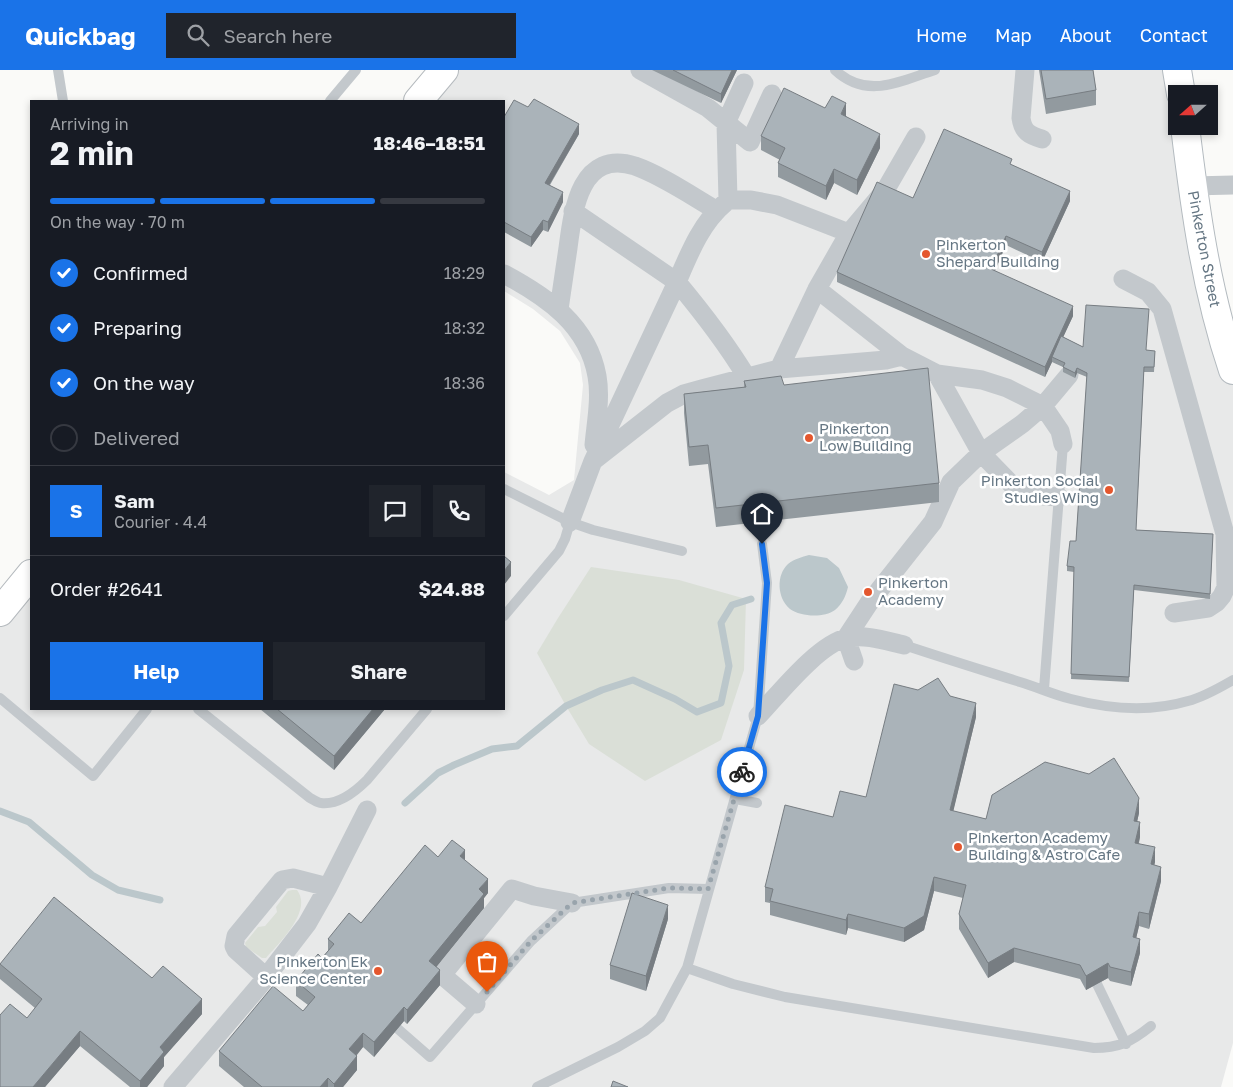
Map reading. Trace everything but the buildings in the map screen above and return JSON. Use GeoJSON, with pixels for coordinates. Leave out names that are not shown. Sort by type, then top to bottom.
{"type":"FeatureCollection","features":[{"type":"Feature","properties":{"kind":"street"},"geometry":{"type":"LineString","coordinates":[[419,100],[444,70]]}},
{"type":"Feature","properties":{"kind":"street"},"geometry":{"type":"LineString","coordinates":[[640,70],[708,108],[750,142],[772,94]]}},
{"type":"Feature","properties":{"kind":"street"},"geometry":{"type":"LineString","coordinates":[[1025,70],[1022,126],[1024,131],[1031,136],[1042,139]]}},
{"type":"Feature","properties":{"kind":"street"},"geometry":{"type":"LineString","coordinates":[[1177,70],[1180,85]]}},
{"type":"Feature","properties":{"kind":"street"},"geometry":{"type":"LineString","coordinates":[[570,522],[593,461],[696,239],[722,205],[726,123],[744,83]]}},
{"type":"Feature","properties":{"kind":"street","name":"Pinkerton Street"},"geometry":{"type":"LineString","coordinates":[[1186,135],[1197,226],[1206,272],[1233,370]]}},
{"type":"Feature","properties":{"kind":"street"},"geometry":{"type":"LineString","coordinates":[[780,369],[817,289],[849,233],[886,189],[916,137]]}},
{"type":"Feature","properties":{"kind":"street"},"geometry":{"type":"LineString","coordinates":[[559,309],[573,211],[581,189],[591,174],[611,164],[622,163],[636,167],[722,205],[751,200],[777,206],[849,233]]}},
{"type":"Feature","properties":{"kind":"street"},"geometry":{"type":"LineString","coordinates":[[1192,186],[1233,185]]}},
{"type":"Feature","properties":{"kind":"street"},"geometry":{"type":"LineString","coordinates":[[573,211],[677,282],[716,332],[746,376]]}},
{"type":"Feature","properties":{"kind":"street"},"geometry":{"type":"LineString","coordinates":[[505,275],[530,288],[559,309],[580,333],[590,352],[597,377],[598,409],[593,461]]}},
{"type":"Feature","properties":{"kind":"street"},"geometry":{"type":"LineString","coordinates":[[1123,279],[1148,292],[1162,309],[1225,534],[1226,587],[1222,596],[1208,608],[1174,613]]}},
{"type":"Feature","properties":{"kind":"street"},"geometry":{"type":"LineString","coordinates":[[817,289],[902,356],[937,374],[982,380],[1007,388],[1043,406],[1060,431],[1063,444]]}},
{"type":"Feature","properties":{"kind":"street"},"geometry":{"type":"LineString","coordinates":[[593,461],[667,403],[684,394],[746,376],[780,369],[886,360],[902,356]]}},
{"type":"Feature","properties":{"kind":"street"},"geometry":{"type":"LineString","coordinates":[[937,374],[981,453],[1015,488],[1029,495],[1059,497]]}},
{"type":"Feature","properties":{"kind":"street"},"geometry":{"type":"LineString","coordinates":[[846,638],[869,603],[933,522],[951,482],[981,453],[1022,424],[1043,406],[1069,375]]}},
{"type":"Feature","properties":{"kind":"street"},"geometry":{"type":"LineString","coordinates":[[0,612],[30,575]]}},
{"type":"Feature","properties":{"kind":"street"},"geometry":{"type":"LineString","coordinates":[[758,716],[826,648],[846,638],[866,637],[904,646]]}},
{"type":"Feature","properties":{"kind":"street"},"geometry":{"type":"LineString","coordinates":[[846,638],[854,662]]}},
{"type":"Feature","properties":{"kind":"street"},"geometry":{"type":"LineString","coordinates":[[173,1087],[266,977],[307,924],[368,810]]}},
{"type":"Feature","properties":{"kind":"street"},"geometry":{"type":"LineString","coordinates":[[266,977],[236,950],[234,946],[236,936],[282,880],[293,878],[328,887]]}},
{"type":"Feature","properties":{"kind":"street"},"geometry":{"type":"LineString","coordinates":[[476,1004],[438,972],[512,889],[534,896],[572,903]]}},
{"type":"Feature","properties":{"kind":"lane"},"geometry":{"type":"LineString","coordinates":[[58,70],[63,100]]}},
{"type":"Feature","properties":{"kind":"lane"},"geometry":{"type":"LineString","coordinates":[[331,100],[356,70]]}},
{"type":"Feature","properties":{"kind":"lane"},"geometry":{"type":"LineString","coordinates":[[835,70],[843,78],[854,84],[867,87],[893,84],[935,70]]}},
{"type":"Feature","properties":{"kind":"lane"},"geometry":{"type":"LineString","coordinates":[[1044,689],[1063,444]]}},
{"type":"Feature","properties":{"kind":"lane"},"geometry":{"type":"LineString","coordinates":[[505,490],[570,522],[593,530],[682,551]]}},
{"type":"Feature","properties":{"kind":"lane"},"geometry":{"type":"LineString","coordinates":[[505,615],[558,551],[565,539],[570,522]]}},
{"type":"Feature","properties":{"kind":"lane"},"geometry":{"type":"LineString","coordinates":[[537,1087],[618,1047],[645,1031],[660,1018],[687,968],[758,716],[767,583],[762,544]]}},
{"type":"Feature","properties":{"kind":"lane"},"geometry":{"type":"LineString","coordinates":[[904,646],[1044,689],[1070,699],[1097,704],[1140,708],[1174,705],[1205,695],[1233,680]]}},
{"type":"Feature","properties":{"kind":"lane"},"geometry":{"type":"LineString","coordinates":[[0,698],[93,776],[147,710]]}},
{"type":"Feature","properties":{"kind":"lane"},"geometry":{"type":"LineString","coordinates":[[199,710],[310,798],[320,803],[330,803],[357,790],[368,780],[426,710]]}},
{"type":"Feature","properties":{"kind":"lane"},"geometry":{"type":"LineString","coordinates":[[735,798],[757,803]]}},
{"type":"Feature","properties":{"kind":"lane"},"geometry":{"type":"LineString","coordinates":[[398,1028],[430,1057],[531,941],[572,903],[669,888],[708,889]]}},
{"type":"Feature","properties":{"kind":"lane"},"geometry":{"type":"LineString","coordinates":[[687,968],[733,984],[794,998],[1094,1048],[1112,1048],[1126,1044],[1151,1026]]}},
{"type":"Feature","properties":{"kind":"lane"},"geometry":{"type":"LineString","coordinates":[[1097,984],[1126,1044]]}},
{"type":"Feature","properties":{"kind":"shaded area","name":"Pinkerton Academy"},"geometry":{"type":"Polygon","coordinates":[[[444,70],[1177,70],[1177,85],[1168,85],[1168,135],[1178,135],[1233,370],[1233,1043],[1221,1087],[0,1087],[0,611],[30,574],[30,710],[505,710],[505,473],[549,495],[574,480],[583,385],[580,363],[560,331],[533,309],[505,292],[505,100],[419,100],[444,70]]]}},
{"type":"Feature","properties":{"kind":"shaded area"},"geometry":{"type":"Polygon","coordinates":[[[809,555],[827,558],[839,568],[848,587],[840,605],[830,613],[806,615],[795,612],[786,604],[780,593],[781,574],[784,569],[798,558],[809,555]]]}},
{"type":"Feature","properties":{"kind":"shaded area"},"geometry":{"type":"Polygon","coordinates":[[[591,567],[679,580],[746,599],[744,670],[721,740],[645,781],[589,744],[537,653],[591,567]]]}},
{"type":"Feature","properties":{"kind":"shaded area"},"geometry":{"type":"Polygon","coordinates":[[[297,890],[301,898],[298,917],[279,944],[266,958],[262,958],[246,947],[245,943],[258,927],[265,926],[277,912],[276,907],[288,891],[297,890]]]}},
{"type":"Feature","properties":{"kind":"waterway"},"geometry":{"type":"LineString","coordinates":[[405,803],[438,773],[492,749],[517,746],[566,706],[602,690],[633,680],[675,699],[697,712],[721,703],[729,666],[721,623],[732,605],[751,599]]}},
{"type":"Feature","properties":{"kind":"waterway"},"geometry":{"type":"LineString","coordinates":[[0,811],[29,822],[92,875],[118,890],[160,900]]}},
{"type":"Feature","properties":{"kind":"way so far"},"geometry":{"type":"LineString","coordinates":[[487,992],[531,941],[572,903],[669,888],[708,889],[742,772]]}},
{"type":"Feature","properties":{"kind":"place","name":"Pinkerton Shepard Building"},"geometry":{"type":"Point","coordinates":[926,254]}},
{"type":"Feature","properties":{"kind":"place","name":"Pinkerton Low Building"},"geometry":{"type":"Point","coordinates":[809,438]}},
{"type":"Feature","properties":{"kind":"place","name":"Pinkerton Social Studies Wing"},"geometry":{"type":"Point","coordinates":[1109,490]}},
{"type":"Feature","properties":{"kind":"place","name":"Pinkerton Academy"},"geometry":{"type":"Point","coordinates":[868,592]}},
{"type":"Feature","properties":{"kind":"place","name":"Pinkerton Academy Building & Astro Cafe"},"geometry":{"type":"Point","coordinates":[958,847]}},
{"type":"Feature","properties":{"kind":"place","name":"Pinkerton Ek Science Center"},"geometry":{"type":"Point","coordinates":[378,971]}},
{"type":"Feature","properties":{"kind":"route"},"geometry":{"type":"LineString","coordinates":[[742,772],[758,716],[767,583],[762,544]]}}]}
